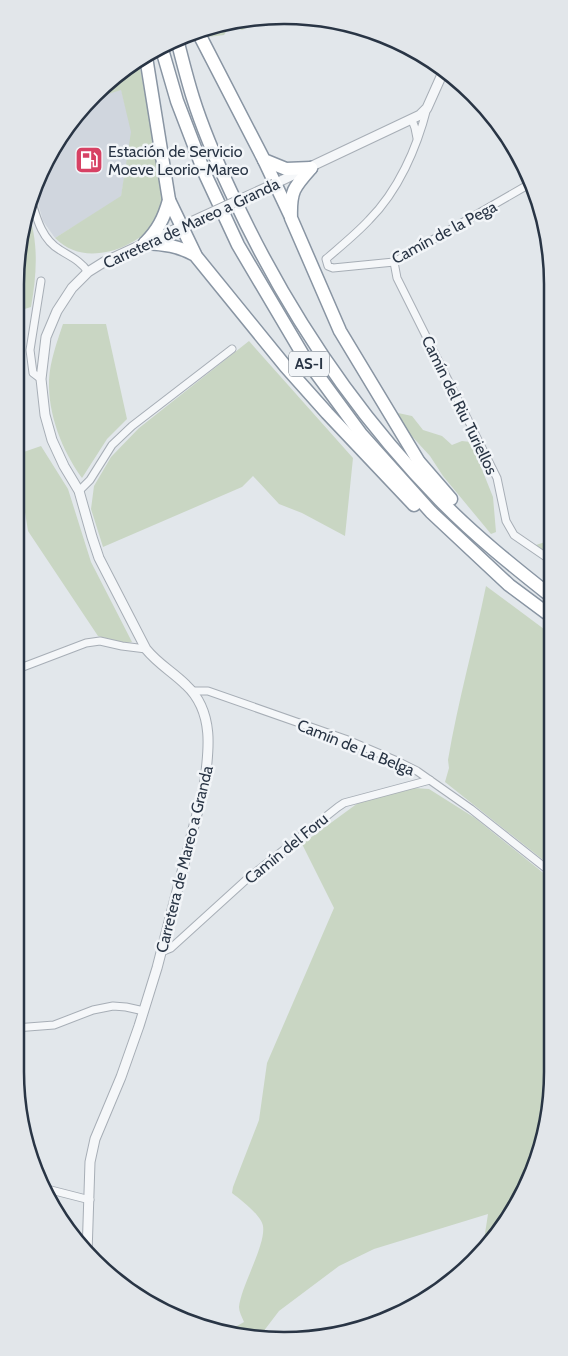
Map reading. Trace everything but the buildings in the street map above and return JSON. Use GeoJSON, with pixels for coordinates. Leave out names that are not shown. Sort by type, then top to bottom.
{"type":"FeatureCollection","features":[{"type":"Feature","properties":{"kind":"highway"},"geometry":{"type":"LineString","coordinates":[[201,38],[264,160],[340,331],[418,462],[519,572]]}},
{"type":"Feature","properties":{"kind":"highway","name":"AS-I"},"geometry":{"type":"LineString","coordinates":[[179,46],[193,99],[220,169],[252,237],[311,338],[375,427],[441,501],[519,572],[544,591]]}},
{"type":"Feature","properties":{"kind":"highway","name":"AS-I"},"geometry":{"type":"LineString","coordinates":[[163,54],[177,100],[198,156],[238,246],[303,355],[361,434],[431,512],[509,585],[544,611]]}},
{"type":"Feature","properties":{"kind":"highway"},"geometry":{"type":"LineString","coordinates":[[147,63],[169,200],[195,255],[286,367],[374,464],[461,551],[509,585]]}},
{"type":"Feature","properties":{"kind":"highway"},"geometry":{"type":"LineString","coordinates":[[264,160],[286,169],[311,168]]}},
{"type":"Feature","properties":{"kind":"highway"},"geometry":{"type":"LineString","coordinates":[[291,218],[290,198],[296,184],[311,168]]}},
{"type":"Feature","properties":{"kind":"highway"},"geometry":{"type":"LineString","coordinates":[[145,243],[158,229],[165,215],[169,200]]}},
{"type":"Feature","properties":{"kind":"highway"},"geometry":{"type":"LineString","coordinates":[[145,243],[182,247],[195,255]]}},
{"type":"Feature","properties":{"kind":"street","name":"Carretera de Mareo a Granda"},"geometry":{"type":"LineString","coordinates":[[88,1243],[90,1162],[95,1139],[121,1077],[144,1012],[161,952],[204,788],[208,757],[208,731],[205,713],[192,691],[154,659],[146,649],[99,558],[79,491],[64,466],[52,440],[45,415],[41,379],[46,337],[57,311],[72,288],[88,272],[104,262],[419,118],[427,108],[441,77]]}},
{"type":"Feature","properties":{"kind":"street"},"geometry":{"type":"LineString","coordinates":[[417,141],[416,128],[419,118]]}},
{"type":"Feature","properties":{"kind":"street","name":"Camín de la Pega"},"geometry":{"type":"LineString","coordinates":[[419,118],[417,141],[402,173],[387,198],[370,220],[326,259],[328,266],[333,268],[394,262],[525,187]]}},
{"type":"Feature","properties":{"kind":"street"},"geometry":{"type":"LineString","coordinates":[[34,212],[37,221],[48,240],[58,249],[84,265],[88,272]]}},
{"type":"Feature","properties":{"kind":"street","name":"Camín del Riu Turiellos"},"geometry":{"type":"LineString","coordinates":[[394,262],[397,278],[496,478],[506,521],[514,535],[544,556]]}},
{"type":"Feature","properties":{"kind":"street"},"geometry":{"type":"LineString","coordinates":[[41,281],[30,350],[33,372],[41,379]]}},
{"type":"Feature","properties":{"kind":"street"},"geometry":{"type":"LineString","coordinates":[[79,491],[90,480],[112,445],[132,426],[232,349]]}},
{"type":"Feature","properties":{"kind":"street"},"geometry":{"type":"LineString","coordinates":[[24,667],[86,643],[100,641],[146,649]]}},
{"type":"Feature","properties":{"kind":"street","name":"Camín de La Belga"},"geometry":{"type":"LineString","coordinates":[[192,691],[208,691],[345,739],[396,761],[430,780],[471,809],[544,867]]}},
{"type":"Feature","properties":{"kind":"street","name":"Camín del Foru"},"geometry":{"type":"LineString","coordinates":[[161,952],[171,948],[247,879],[344,803],[430,780]]}},
{"type":"Feature","properties":{"kind":"street"},"geometry":{"type":"LineString","coordinates":[[24,1027],[54,1025],[93,1010],[113,1006],[144,1012]]}},
{"type":"Feature","properties":{"kind":"street"},"geometry":{"type":"LineString","coordinates":[[53,1191],[90,1200]]}},
{"type":"Feature","properties":{"kind":"shaded area","name":"Estación de Servicio Moeve Leorio-Mareo"},"geometry":{"type":"Polygon","coordinates":[[[121,89],[132,132],[121,197],[55,238],[43,221],[38,200],[51,169],[68,139],[88,112],[106,94],[121,89]]]}},
{"type":"Feature","properties":{"kind":"green space"},"geometry":{"type":"Polygon","coordinates":[[[253,26],[242,30],[237,28],[253,26]]]}},
{"type":"Feature","properties":{"kind":"green space"},"geometry":{"type":"Polygon","coordinates":[[[227,30],[224,35],[208,36],[227,30]]]}},
{"type":"Feature","properties":{"kind":"green space"},"geometry":{"type":"Polygon","coordinates":[[[140,68],[164,195],[164,207],[158,220],[141,237],[111,251],[81,252],[68,247],[55,238],[121,196],[131,132],[121,90],[105,95],[140,68]]]}},
{"type":"Feature","properties":{"kind":"green space"},"geometry":{"type":"Polygon","coordinates":[[[32,223],[36,257],[31,307],[24,309],[24,267],[32,223]]]}},
{"type":"Feature","properties":{"kind":"green space"},"geometry":{"type":"Polygon","coordinates":[[[63,324],[106,324],[127,419],[107,439],[82,478],[68,456],[58,432],[49,393],[51,366],[63,324]]]}},
{"type":"Feature","properties":{"kind":"green space"},"geometry":{"type":"Polygon","coordinates":[[[249,341],[353,458],[345,536],[302,513],[279,504],[253,476],[242,487],[103,547],[91,509],[94,486],[111,457],[139,428],[249,341]]]}},
{"type":"Feature","properties":{"kind":"green space"},"geometry":{"type":"Polygon","coordinates":[[[398,413],[412,416],[423,430],[442,436],[452,445],[462,441],[471,442],[493,497],[496,532],[491,534],[443,476],[430,456],[408,432],[398,413]]]}},
{"type":"Feature","properties":{"kind":"green space"},"geometry":{"type":"Polygon","coordinates":[[[41,446],[68,489],[91,562],[132,642],[125,643],[98,636],[28,531],[24,506],[24,452],[41,446]]]}},
{"type":"Feature","properties":{"kind":"green space"},"geometry":{"type":"Polygon","coordinates":[[[544,542],[544,551],[536,545],[544,542]]]}},
{"type":"Feature","properties":{"kind":"green space"},"geometry":{"type":"Polygon","coordinates":[[[486,586],[544,629],[544,861],[445,782],[449,768],[448,760],[456,716],[486,586]]]}},
{"type":"Feature","properties":{"kind":"green space"},"geometry":{"type":"Polygon","coordinates":[[[414,788],[429,789],[475,818],[544,874],[544,1089],[539,1123],[530,1156],[517,1187],[500,1217],[484,1238],[488,1214],[374,1249],[339,1266],[279,1311],[263,1332],[235,1327],[244,1322],[239,1307],[244,1288],[261,1244],[263,1226],[259,1217],[232,1193],[233,1187],[259,1120],[267,1063],[334,908],[302,844],[358,803],[414,788]]]}},
{"type":"Feature","properties":{"kind":"place","name":"Estación de Servicio Moeve Leorio-Mareo"},"geometry":{"type":"Point","coordinates":[89,160]}}]}
